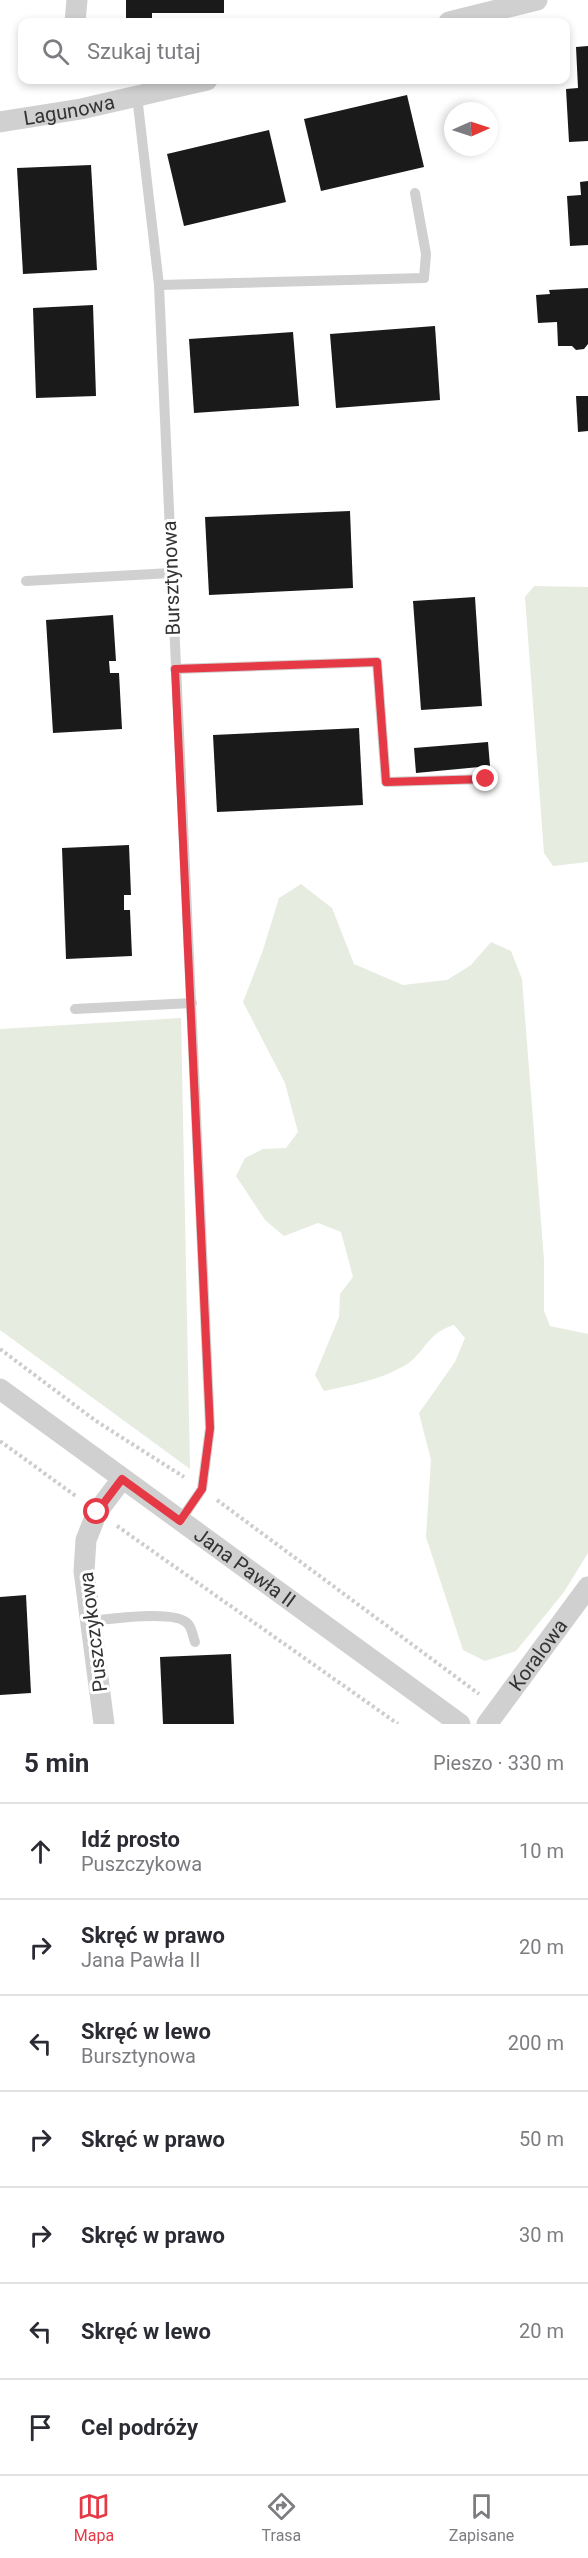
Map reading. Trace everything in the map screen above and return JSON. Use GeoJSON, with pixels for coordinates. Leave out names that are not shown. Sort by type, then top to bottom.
{"type":"FeatureCollection","features":[{"type":"Feature","properties":{"kind":"street"},"geometry":{"type":"LineString","coordinates":[[75,18],[77,0]]}},
{"type":"Feature","properties":{"kind":"street"},"geometry":{"type":"LineString","coordinates":[[459,18],[486,7],[537,0]]}},
{"type":"Feature","properties":{"kind":"street","name":"Lagunowa"},"geometry":{"type":"LineString","coordinates":[[0,122],[81,110],[190,84]]}},
{"type":"Feature","properties":{"kind":"street","name":"Jana Pawła II"},"geometry":{"type":"LineString","coordinates":[[0,1389],[460,1724]]}},
{"type":"Feature","properties":{"kind":"street","name":"Puszczykowa"},"geometry":{"type":"LineString","coordinates":[[105,1724],[84,1572],[87,1540],[97,1512],[122,1479]]}},
{"type":"Feature","properties":{"kind":"street","name":"Koralowa"},"geometry":{"type":"LineString","coordinates":[[493,1716],[588,1587]]}},
{"type":"Feature","properties":{"kind":"lane","name":"Bursztynowa"},"geometry":{"type":"LineString","coordinates":[[137,96],[159,285],[210,1428],[202,1489],[180,1521]]}},
{"type":"Feature","properties":{"kind":"lane"},"geometry":{"type":"LineString","coordinates":[[159,285],[424,278],[426,254],[415,193]]}},
{"type":"Feature","properties":{"kind":"lane"},"geometry":{"type":"LineString","coordinates":[[26,581],[171,573]]}},
{"type":"Feature","properties":{"kind":"lane"},"geometry":{"type":"LineString","coordinates":[[175,669],[377,662],[386,782],[486,779]]}},
{"type":"Feature","properties":{"kind":"lane"},"geometry":{"type":"LineString","coordinates":[[75,1009],[192,1003]]}},
{"type":"Feature","properties":{"kind":"lane"},"geometry":{"type":"LineString","coordinates":[[91,1621],[158,1616],[179,1618],[188,1624],[195,1642]]}},
{"type":"Feature","properties":{"kind":"path"},"geometry":{"type":"LineString","coordinates":[[0,1349],[96,1421],[202,1489],[493,1716]]}},
{"type":"Feature","properties":{"kind":"path"},"geometry":{"type":"LineString","coordinates":[[0,1441],[399,1724]]}},
{"type":"Feature","properties":{"kind":"shaded area"},"geometry":{"type":"Polygon","coordinates":[[[534,586],[588,587],[588,862],[553,866],[544,853],[525,597],[534,586]]]}},
{"type":"Feature","properties":{"kind":"shaded area"},"geometry":{"type":"Polygon","coordinates":[[[301,884],[332,908],[354,964],[403,985],[447,980],[471,965],[491,942],[511,951],[522,979],[544,1260],[544,1311],[550,1326],[588,1334],[588,1553],[564,1592],[516,1651],[485,1661],[463,1650],[426,1537],[431,1460],[419,1413],[455,1362],[465,1338],[454,1325],[437,1334],[417,1356],[395,1371],[324,1391],[315,1375],[339,1317],[340,1294],[353,1277],[341,1232],[318,1223],[284,1236],[265,1220],[236,1176],[245,1158],[263,1149],[286,1148],[298,1132],[285,1083],[243,1002],[263,950],[279,898],[301,884]]]}},
{"type":"Feature","properties":{"kind":"shaded area"},"geometry":{"type":"Polygon","coordinates":[[[181,1018],[190,1469],[0,1330],[0,1029],[181,1018]]]}},
{"type":"Feature","properties":{"kind":"building"},"geometry":{"type":"Polygon","coordinates":[[[126,0],[224,0],[224,13],[152,13],[152,18],[126,18],[126,0]]]}},
{"type":"Feature","properties":{"kind":"building"},"geometry":{"type":"Polygon","coordinates":[[[588,46],[588,141],[569,142],[566,89],[578,88],[576,47],[588,46]]]}},
{"type":"Feature","properties":{"kind":"building"},"geometry":{"type":"Polygon","coordinates":[[[407,95],[424,167],[321,191],[304,119],[407,95]]]}},
{"type":"Feature","properties":{"kind":"building"},"geometry":{"type":"Polygon","coordinates":[[[269,130],[286,202],[184,226],[167,154],[269,130]]]}},
{"type":"Feature","properties":{"kind":"building"},"geometry":{"type":"Polygon","coordinates":[[[91,165],[97,270],[23,274],[17,168],[91,165]]]}},
{"type":"Feature","properties":{"kind":"building"},"geometry":{"type":"Polygon","coordinates":[[[588,181],[588,245],[570,246],[567,196],[581,195],[580,182],[588,181]]]}},
{"type":"Feature","properties":{"kind":"building"},"geometry":{"type":"Polygon","coordinates":[[[588,288],[588,344],[584,349],[576,350],[572,346],[558,346],[557,322],[538,323],[536,295],[550,294],[549,290],[588,288]]]}},
{"type":"Feature","properties":{"kind":"building"},"geometry":{"type":"Polygon","coordinates":[[[93,305],[96,396],[36,398],[33,308],[93,305]]]}},
{"type":"Feature","properties":{"kind":"building"},"geometry":{"type":"Polygon","coordinates":[[[435,326],[440,400],[336,408],[330,334],[435,326]]]}},
{"type":"Feature","properties":{"kind":"building"},"geometry":{"type":"Polygon","coordinates":[[[293,332],[299,406],[194,413],[189,339],[293,332]]]}},
{"type":"Feature","properties":{"kind":"building"},"geometry":{"type":"Polygon","coordinates":[[[576,396],[588,396],[588,431],[578,432],[576,396]]]}},
{"type":"Feature","properties":{"kind":"building"},"geometry":{"type":"Polygon","coordinates":[[[350,511],[353,588],[209,595],[205,517],[350,511]]]}},
{"type":"Feature","properties":{"kind":"building"},"geometry":{"type":"Polygon","coordinates":[[[475,597],[482,706],[421,710],[413,601],[475,597]]]}},
{"type":"Feature","properties":{"kind":"building"},"geometry":{"type":"Polygon","coordinates":[[[113,615],[116,661],[109,661],[110,673],[119,673],[122,729],[53,733],[46,620],[113,615]]]}},
{"type":"Feature","properties":{"kind":"building"},"geometry":{"type":"Polygon","coordinates":[[[359,728],[363,805],[217,812],[213,735],[359,728]]]}},
{"type":"Feature","properties":{"kind":"building"},"geometry":{"type":"Polygon","coordinates":[[[488,742],[490,766],[416,773],[414,748],[488,742]]]}},
{"type":"Feature","properties":{"kind":"building"},"geometry":{"type":"Polygon","coordinates":[[[129,845],[131,895],[124,895],[124,910],[130,910],[132,956],[66,959],[62,848],[129,845]]]}},
{"type":"Feature","properties":{"kind":"building"},"geometry":{"type":"Polygon","coordinates":[[[26,1595],[31,1693],[0,1695],[0,1597],[26,1595]]]}},
{"type":"Feature","properties":{"kind":"building"},"geometry":{"type":"Polygon","coordinates":[[[231,1654],[234,1724],[163,1724],[160,1657],[231,1654]]]}},
{"type":"Feature","properties":{"kind":"route"},"geometry":{"type":"LineString","coordinates":[[97,1512],[122,1479],[180,1521],[202,1489],[210,1428],[175,669],[377,662],[386,782],[486,779]]}}]}
